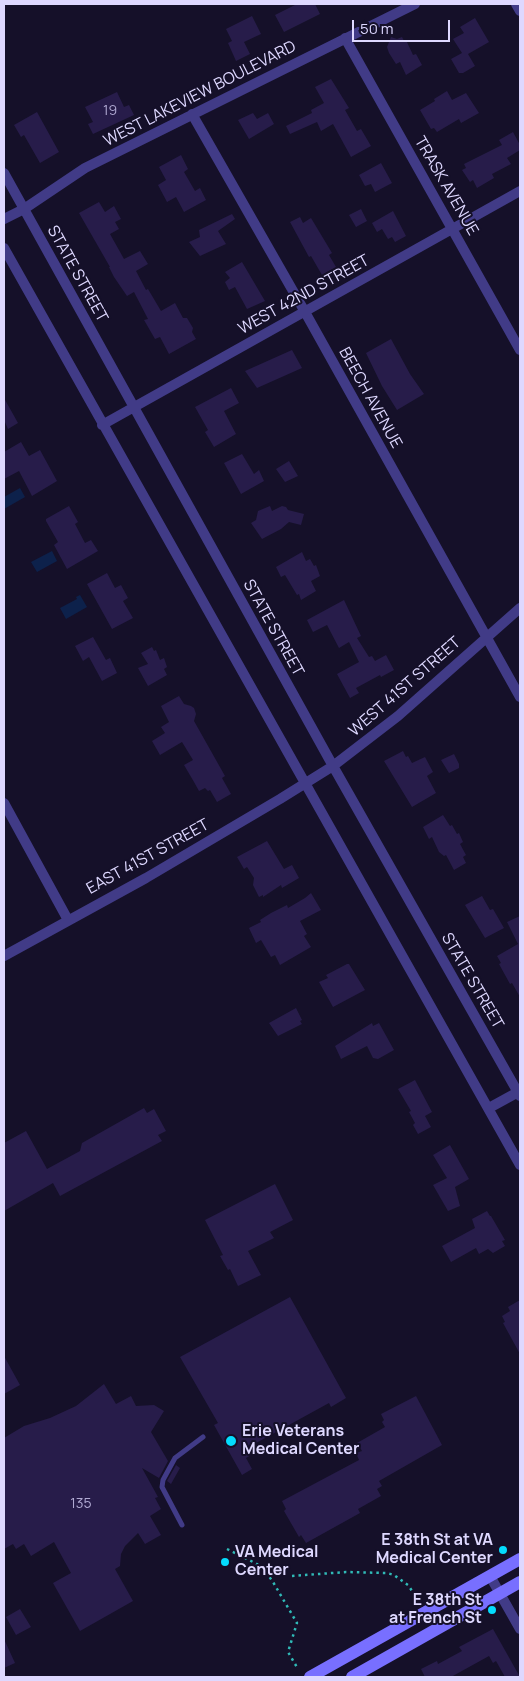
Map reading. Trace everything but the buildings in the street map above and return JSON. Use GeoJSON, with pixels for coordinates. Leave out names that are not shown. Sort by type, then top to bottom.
{"type":"FeatureCollection","features":[{"type":"Feature","properties":{"kind":"main road"},"geometry":{"type":"LineString","coordinates":[[310,1677],[520,1559]]}},
{"type":"Feature","properties":{"kind":"main road"},"geometry":{"type":"LineString","coordinates":[[352,1677],[520,1582]]}},
{"type":"Feature","properties":{"kind":"street","name":"WEST LAKEVIEW BOULEVARD"},"geometry":{"type":"LineString","coordinates":[[4,219],[24,209],[85,168],[415,4]]}},
{"type":"Feature","properties":{"kind":"street"},"geometry":{"type":"LineString","coordinates":[[516,4],[520,12]]}},
{"type":"Feature","properties":{"kind":"street","name":"TRASK AVENUE"},"geometry":{"type":"LineString","coordinates":[[345,38],[520,350]]}},
{"type":"Feature","properties":{"kind":"street","name":"BEECH AVENUE"},"geometry":{"type":"LineString","coordinates":[[192,114],[305,312],[520,698]]}},
{"type":"Feature","properties":{"kind":"street","name":"STATE STREET"},"geometry":{"type":"LineString","coordinates":[[4,173],[133,409],[333,766],[520,1093]]}},
{"type":"Feature","properties":{"kind":"street","name":"WEST 42ND STREET"},"geometry":{"type":"LineString","coordinates":[[102,426],[520,191]]}},
{"type":"Feature","properties":{"kind":"street"},"geometry":{"type":"LineString","coordinates":[[4,248],[102,426],[306,783],[520,1165]]}},
{"type":"Feature","properties":{"kind":"street","name":"WEST 41ST STREET"},"geometry":{"type":"LineString","coordinates":[[306,783],[333,766],[398,716],[520,608]]}},
{"type":"Feature","properties":{"kind":"street","name":"EAST 41ST STREET"},"geometry":{"type":"LineString","coordinates":[[4,956],[146,878],[306,783]]}},
{"type":"Feature","properties":{"kind":"street"},"geometry":{"type":"LineString","coordinates":[[4,803],[68,920]]}},
{"type":"Feature","properties":{"kind":"street"},"geometry":{"type":"LineString","coordinates":[[489,1108],[520,1093]]}},
{"type":"Feature","properties":{"kind":"street"},"geometry":{"type":"LineString","coordinates":[[490,1576],[520,1628]]}},
{"type":"Feature","properties":{"kind":"lane"},"geometry":{"type":"LineString","coordinates":[[182,1525],[162,1487],[163,1480],[174,1458],[203,1437]]}},
{"type":"Feature","properties":{"kind":"path"},"geometry":{"type":"LineString","coordinates":[[227,1549],[256,1564],[273,1582],[296,1623],[288,1652],[298,1669]]}},
{"type":"Feature","properties":{"kind":"path"},"geometry":{"type":"LineString","coordinates":[[292,1576],[346,1572],[386,1573],[394,1575],[408,1585],[419,1602]]}},
{"type":"Feature","properties":{"kind":"water"},"geometry":{"type":"Polygon","coordinates":[[[20,488],[25,497],[4,509],[4,497],[20,488]]]}},
{"type":"Feature","properties":{"kind":"water"},"geometry":{"type":"Polygon","coordinates":[[[52,551],[57,561],[37,572],[31,562],[52,551]]]}},
{"type":"Feature","properties":{"kind":"water"},"geometry":{"type":"Polygon","coordinates":[[[80,595],[87,607],[66,619],[60,608],[77,599],[76,597],[80,595]]]}},
{"type":"Feature","properties":{"kind":"place","name":"Erie Veterans Medical Center"},"geometry":{"type":"Point","coordinates":[231,1441]}},
{"type":"Feature","properties":{"kind":"place","name":"E 38th St at VA Medical Center"},"geometry":{"type":"Point","coordinates":[503,1550]}},
{"type":"Feature","properties":{"kind":"place","name":"VA Medical Center"},"geometry":{"type":"Point","coordinates":[225,1562]}},
{"type":"Feature","properties":{"kind":"place","name":"E 38th St at French St"},"geometry":{"type":"Point","coordinates":[492,1610]}}]}
